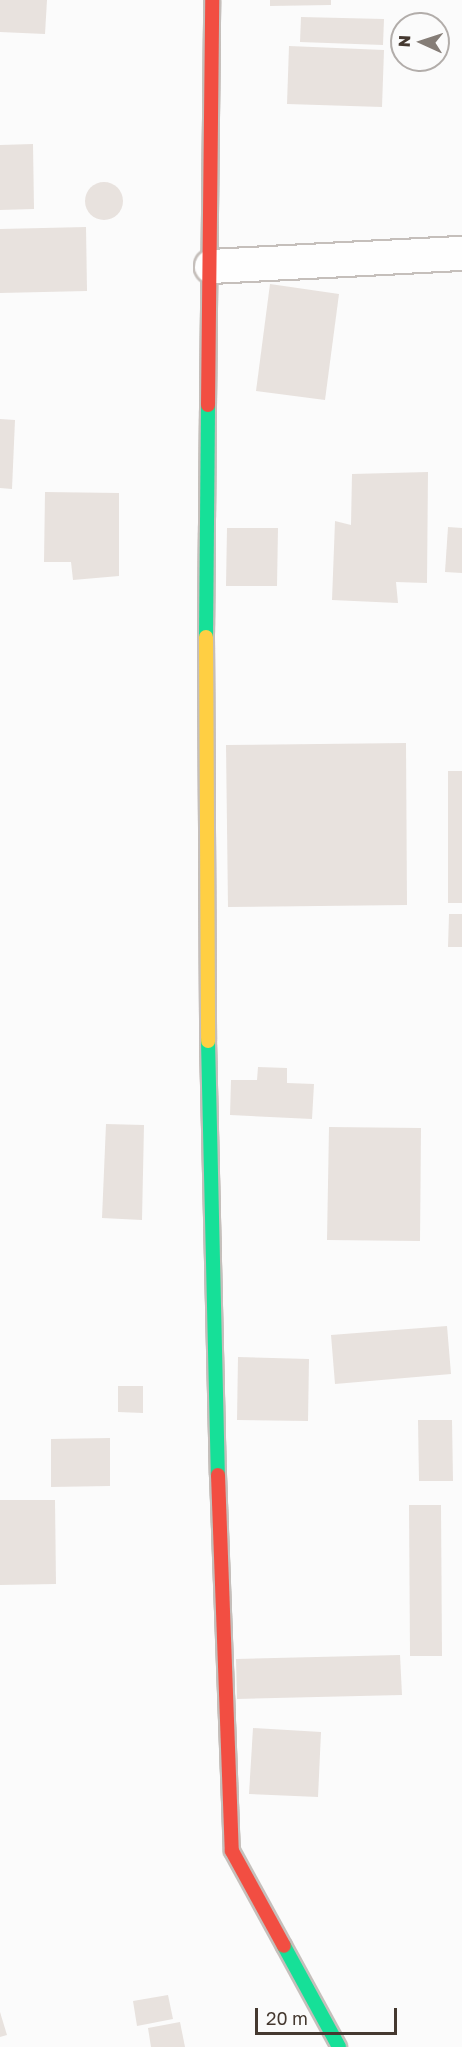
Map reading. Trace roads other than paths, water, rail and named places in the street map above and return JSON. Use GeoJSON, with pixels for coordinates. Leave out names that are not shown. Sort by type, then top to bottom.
{"type":"FeatureCollection","features":[{"type":"Feature","properties":{"kind":"street"},"geometry":{"type":"LineString","coordinates":[[212,0],[205,757],[211,1294],[232,1851],[339,2047]]}},
{"type":"Feature","properties":{"kind":"street"},"geometry":{"type":"LineString","coordinates":[[211,266],[462,254]]}}]}
